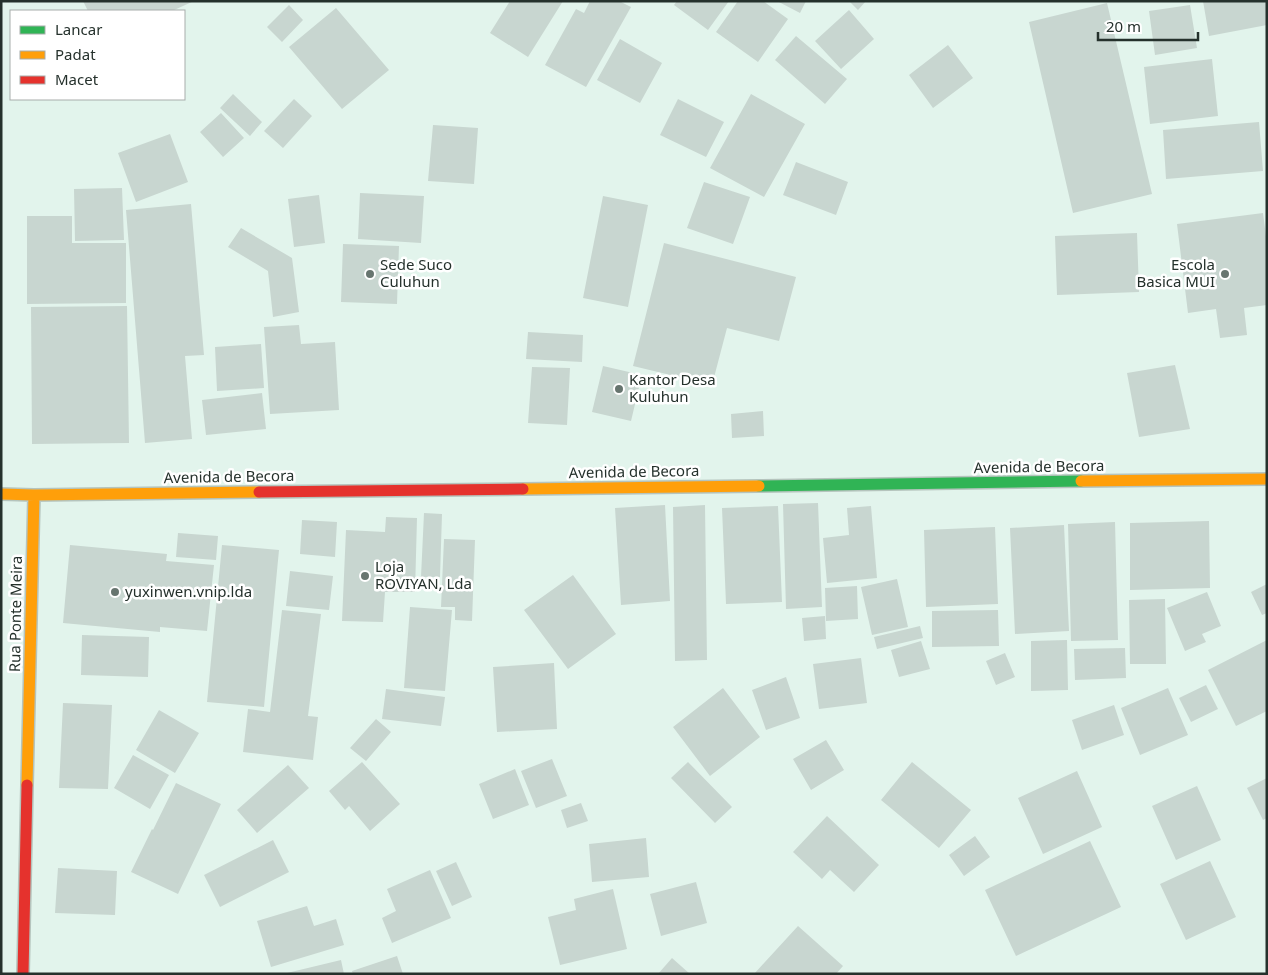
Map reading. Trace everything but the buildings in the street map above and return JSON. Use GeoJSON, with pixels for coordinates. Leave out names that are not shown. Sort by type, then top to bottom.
{"type":"FeatureCollection","features":[{"type":"Feature","properties":{"kind":"main road","name":"Avenida de Becora"},"geometry":{"type":"LineString","coordinates":[[1,494],[1267,479]]}},
{"type":"Feature","properties":{"kind":"main road","name":"Rua Ponte Meira"},"geometry":{"type":"LineString","coordinates":[[23,974],[28,495]]}},
{"type":"Feature","properties":{"kind":"traffic: fast"},"geometry":{"type":"LineString","coordinates":[[759,486],[1081,481]]}},
{"type":"Feature","properties":{"kind":"traffic: slow"},"geometry":{"type":"LineString","coordinates":[[1081,481],[1267,479]]}},
{"type":"Feature","properties":{"kind":"traffic: slow"},"geometry":{"type":"LineString","coordinates":[[523,489],[759,486]]}},
{"type":"Feature","properties":{"kind":"traffic: slow"},"geometry":{"type":"LineString","coordinates":[[1,494],[259,492]]}},
{"type":"Feature","properties":{"kind":"traffic: slow"},"geometry":{"type":"LineString","coordinates":[[27,785],[34,495]]}},
{"type":"Feature","properties":{"kind":"traffic: jam"},"geometry":{"type":"LineString","coordinates":[[259,492],[523,489]]}},
{"type":"Feature","properties":{"kind":"traffic: jam"},"geometry":{"type":"LineString","coordinates":[[23,974],[27,785]]}},
{"type":"Feature","properties":{"kind":"place","name":"Sede Suco Culuhun"},"geometry":{"type":"Point","coordinates":[370,274]}},
{"type":"Feature","properties":{"kind":"place","name":"Escola Basica MUI"},"geometry":{"type":"Point","coordinates":[1225,274]}},
{"type":"Feature","properties":{"kind":"place","name":"Kantor Desa Kuluhun"},"geometry":{"type":"Point","coordinates":[619,389]}},
{"type":"Feature","properties":{"kind":"place","name":"Loja ROVIYAN, Lda"},"geometry":{"type":"Point","coordinates":[365,576]}},
{"type":"Feature","properties":{"kind":"place","name":"yuxinwen.vnip.lda"},"geometry":{"type":"Point","coordinates":[115,592]}}]}
